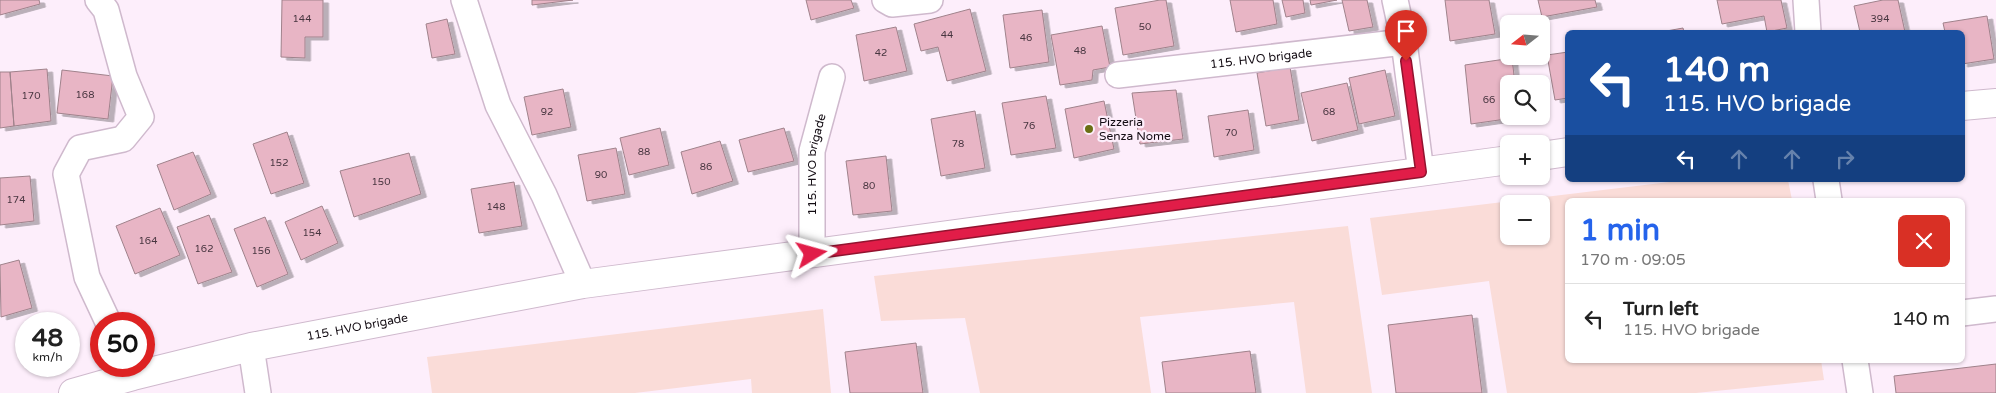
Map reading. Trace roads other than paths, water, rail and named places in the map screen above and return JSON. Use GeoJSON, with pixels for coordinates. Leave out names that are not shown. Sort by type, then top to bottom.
{"type":"FeatureCollection","features":[{"type":"Feature","properties":{"kind":"main road"},"geometry":{"type":"LineString","coordinates":[[1965,106],[1996,103]]}},
{"type":"Feature","properties":{"kind":"main road"},"geometry":{"type":"LineString","coordinates":[[1550,155],[1565,152]]}},
{"type":"Feature","properties":{"kind":"main road","name":"115. HVO brigade"},"geometry":{"type":"LineString","coordinates":[[155,366],[583,284],[1500,161]]}},
{"type":"Feature","properties":{"kind":"main road","name":"115. HVO brigade"},"geometry":{"type":"LineString","coordinates":[[73,393],[114,377]]}},
{"type":"Feature","properties":{"kind":"street"},"geometry":{"type":"LineString","coordinates":[[98,0],[106,10],[124,76],[141,117],[123,139],[80,148],[66,174],[87,276],[104,312]]}},
{"type":"Feature","properties":{"kind":"street"},"geometry":{"type":"LineString","coordinates":[[464,0],[498,105],[544,195],[583,284]]}},
{"type":"Feature","properties":{"kind":"street"},"geometry":{"type":"LineString","coordinates":[[885,0],[892,4],[930,0]]}},
{"type":"Feature","properties":{"kind":"street"},"geometry":{"type":"LineString","coordinates":[[1395,0],[1404,42],[1421,172]]}},
{"type":"Feature","properties":{"kind":"street"},"geometry":{"type":"LineString","coordinates":[[1806,0],[1808,30]]}},
{"type":"Feature","properties":{"kind":"street","name":"115. HVO brigade"},"geometry":{"type":"LineString","coordinates":[[1118,75],[1404,42]]}},
{"type":"Feature","properties":{"kind":"street","name":"115. HVO brigade"},"geometry":{"type":"LineString","coordinates":[[812,254],[812,151],[832,76]]}},
{"type":"Feature","properties":{"kind":"street"},"geometry":{"type":"LineString","coordinates":[[1826,182],[1830,198]]}},
{"type":"Feature","properties":{"kind":"street"},"geometry":{"type":"LineString","coordinates":[[1965,313],[1996,309]]}},
{"type":"Feature","properties":{"kind":"street"},"geometry":{"type":"LineString","coordinates":[[251,347],[258,393]]}},
{"type":"Feature","properties":{"kind":"street"},"geometry":{"type":"LineString","coordinates":[[1855,363],[1860,393]]}},
{"type":"Feature","properties":{"kind":"place","name":"Pizzeria Senza Nome"},"geometry":{"type":"Point","coordinates":[1089,129]}}]}
